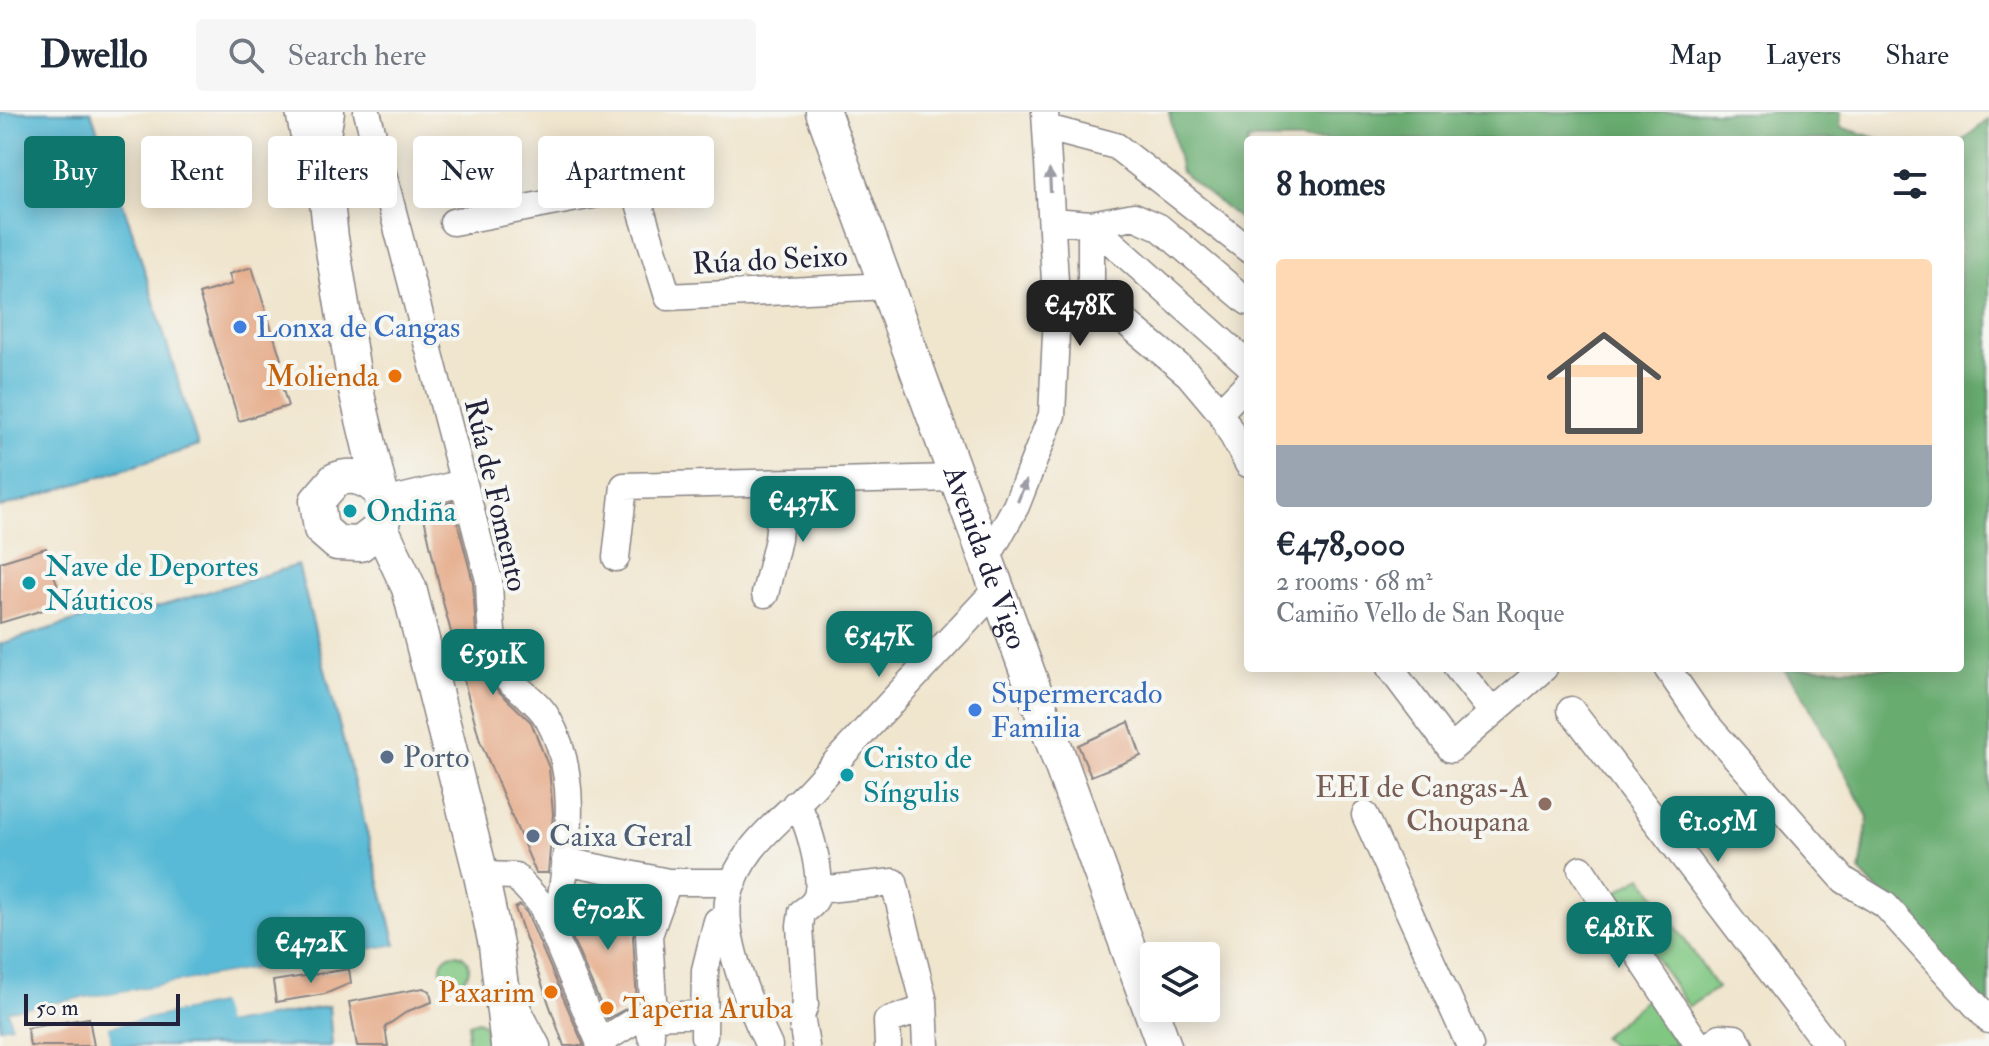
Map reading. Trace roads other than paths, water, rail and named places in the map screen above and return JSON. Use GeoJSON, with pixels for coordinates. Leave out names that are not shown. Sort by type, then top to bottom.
{"type":"FeatureCollection","features":[{"type":"Feature","properties":{"kind":"main road"},"geometry":{"type":"LineString","coordinates":[[323,136],[327,112]]}},
{"type":"Feature","properties":{"kind":"main road","name":"Avenida de Vigo"},"geometry":{"type":"LineString","coordinates":[[823,112],[1164,1046]]}},
{"type":"Feature","properties":{"kind":"main road"},"geometry":{"type":"LineString","coordinates":[[328,208],[356,390],[382,507],[409,588],[412,610],[481,875],[502,990],[508,1046]]}},
{"type":"Feature","properties":{"kind":"main road"},"geometry":{"type":"LineString","coordinates":[[343,477],[351,459],[356,390]]}},
{"type":"Feature","properties":{"kind":"main road"},"geometry":{"type":"LineString","coordinates":[[382,507],[370,482],[357,476],[343,477],[321,492],[316,510],[321,529],[328,537],[347,545],[412,610]]}},
{"type":"Feature","properties":{"kind":"main road"},"geometry":{"type":"LineString","coordinates":[[347,545],[360,544],[382,507]]}},
{"type":"Feature","properties":{"kind":"street"},"geometry":{"type":"LineString","coordinates":[[299,112],[303,132],[308,136]]}},
{"type":"Feature","properties":{"kind":"street","name":"Rúa de Fomento"},"geometry":{"type":"LineString","coordinates":[[367,112],[489,580],[491,622],[502,673],[548,718],[568,779],[565,861],[559,912],[547,919]]}},
{"type":"Feature","properties":{"kind":"street"},"geometry":{"type":"LineString","coordinates":[[769,1046],[741,975],[727,919],[736,878],[758,839],[795,804],[991,575],[1052,415],[1057,315],[1046,120],[1116,146],[1244,246]]}},
{"type":"Feature","properties":{"kind":"street","name":"Rúa do Seixo"},"geometry":{"type":"LineString","coordinates":[[453,222],[634,187],[668,297],[887,286]]}},
{"type":"Feature","properties":{"kind":"street"},"geometry":{"type":"LineString","coordinates":[[1052,221],[1091,224],[1134,216],[1159,227],[1244,299]]}},
{"type":"Feature","properties":{"kind":"street"},"geometry":{"type":"LineString","coordinates":[[1091,224],[1244,360]]}},
{"type":"Feature","properties":{"kind":"street"},"geometry":{"type":"LineString","coordinates":[[1091,224],[1091,293],[1188,374],[1220,412],[1244,457]]}},
{"type":"Feature","properties":{"kind":"street"},"geometry":{"type":"LineString","coordinates":[[1220,412],[1244,387]]}},
{"type":"Feature","properties":{"kind":"street"},"geometry":{"type":"LineString","coordinates":[[616,558],[624,486],[955,478]]}},
{"type":"Feature","properties":{"kind":"street"},"geometry":{"type":"LineString","coordinates":[[382,507],[463,483]]}},
{"type":"Feature","properties":{"kind":"street"},"geometry":{"type":"LineString","coordinates":[[765,594],[778,539],[783,484]]}},
{"type":"Feature","properties":{"kind":"street"},"geometry":{"type":"LineString","coordinates":[[1393,672],[1451,749],[1492,712],[1527,673]]}},
{"type":"Feature","properties":{"kind":"street"},"geometry":{"type":"LineString","coordinates":[[1460,672],[1492,712]]}},
{"type":"Feature","properties":{"kind":"street"},"geometry":{"type":"LineString","coordinates":[[1670,672],[1702,719],[1844,880],[1885,905],[1989,1020]]}},
{"type":"Feature","properties":{"kind":"street"},"geometry":{"type":"LineString","coordinates":[[1571,710],[1828,1046]]}},
{"type":"Feature","properties":{"kind":"street"},"geometry":{"type":"LineString","coordinates":[[795,804],[807,817],[818,890],[812,905],[802,912],[800,926],[805,1005],[801,1016],[806,1046]]}},
{"type":"Feature","properties":{"kind":"street"},"geometry":{"type":"LineString","coordinates":[[1365,815],[1470,1046]]}},
{"type":"Feature","properties":{"kind":"street"},"geometry":{"type":"LineString","coordinates":[[565,861],[668,882],[736,878]]}},
{"type":"Feature","properties":{"kind":"street"},"geometry":{"type":"LineString","coordinates":[[1581,869],[1699,1046]]}},
{"type":"Feature","properties":{"kind":"street"},"geometry":{"type":"LineString","coordinates":[[481,875],[515,876],[541,904],[600,1044],[637,1019],[653,1023],[704,1025],[705,970],[712,937],[717,921],[727,919]]}},
{"type":"Feature","properties":{"kind":"street"},"geometry":{"type":"LineString","coordinates":[[653,1023],[649,935],[668,882]]}},
{"type":"Feature","properties":{"kind":"street"},"geometry":{"type":"LineString","coordinates":[[818,890],[894,882],[924,1009],[926,1046]]}},
{"type":"Feature","properties":{"kind":"street"},"geometry":{"type":"LineString","coordinates":[[502,990],[537,1046]]}},
{"type":"Feature","properties":{"kind":"street"},"geometry":{"type":"LineString","coordinates":[[888,1046],[887,1021],[924,1009]]}},
{"type":"Feature","properties":{"kind":"street"},"geometry":{"type":"LineString","coordinates":[[1709,1046],[1720,1037],[1735,1038],[1740,1046]]}},
{"type":"Feature","properties":{"kind":"water"},"geometry":{"type":"Polygon","coordinates":[[[0,112],[91,112],[99,136],[24,136],[24,208],[124,208],[198,446],[0,508],[0,112]]]}},
{"type":"Feature","properties":{"kind":"water"},"geometry":{"type":"Polygon","coordinates":[[[298,565],[396,945],[9,1011],[12,1026],[0,1028],[0,644],[139,601],[144,611],[298,565]]]}},
{"type":"Feature","properties":{"kind":"water"},"geometry":{"type":"Polygon","coordinates":[[[220,1003],[226,1024],[329,1006],[332,1046],[111,1046],[108,1026],[220,1003]]]}},
{"type":"Feature","properties":{"kind":"place","name":"Lonxa de Cangas"},"geometry":{"type":"Point","coordinates":[240,327]}},
{"type":"Feature","properties":{"kind":"place","name":"Molienda"},"geometry":{"type":"Point","coordinates":[395,376]}},
{"type":"Feature","properties":{"kind":"place","name":"Ondiña"},"geometry":{"type":"Point","coordinates":[350,511]}},
{"type":"Feature","properties":{"kind":"place","name":"Nave de Deportes Náuticos"},"geometry":{"type":"Point","coordinates":[29,583]}},
{"type":"Feature","properties":{"kind":"place","name":"Supermercado Familia"},"geometry":{"type":"Point","coordinates":[975,710]}},
{"type":"Feature","properties":{"kind":"place","name":"Porto"},"geometry":{"type":"Point","coordinates":[387,757]}},
{"type":"Feature","properties":{"kind":"place","name":"Cristo de Síngulis"},"geometry":{"type":"Point","coordinates":[847,775]}},
{"type":"Feature","properties":{"kind":"place","name":"EEI de Cangas-A Choupana"},"geometry":{"type":"Point","coordinates":[1545,804]}},
{"type":"Feature","properties":{"kind":"place","name":"Caixa Geral"},"geometry":{"type":"Point","coordinates":[533,836]}},
{"type":"Feature","properties":{"kind":"place","name":"Paxarim"},"geometry":{"type":"Point","coordinates":[551,992]}},
{"type":"Feature","properties":{"kind":"place","name":"Taperia Aruba"},"geometry":{"type":"Point","coordinates":[607,1008]}}]}
